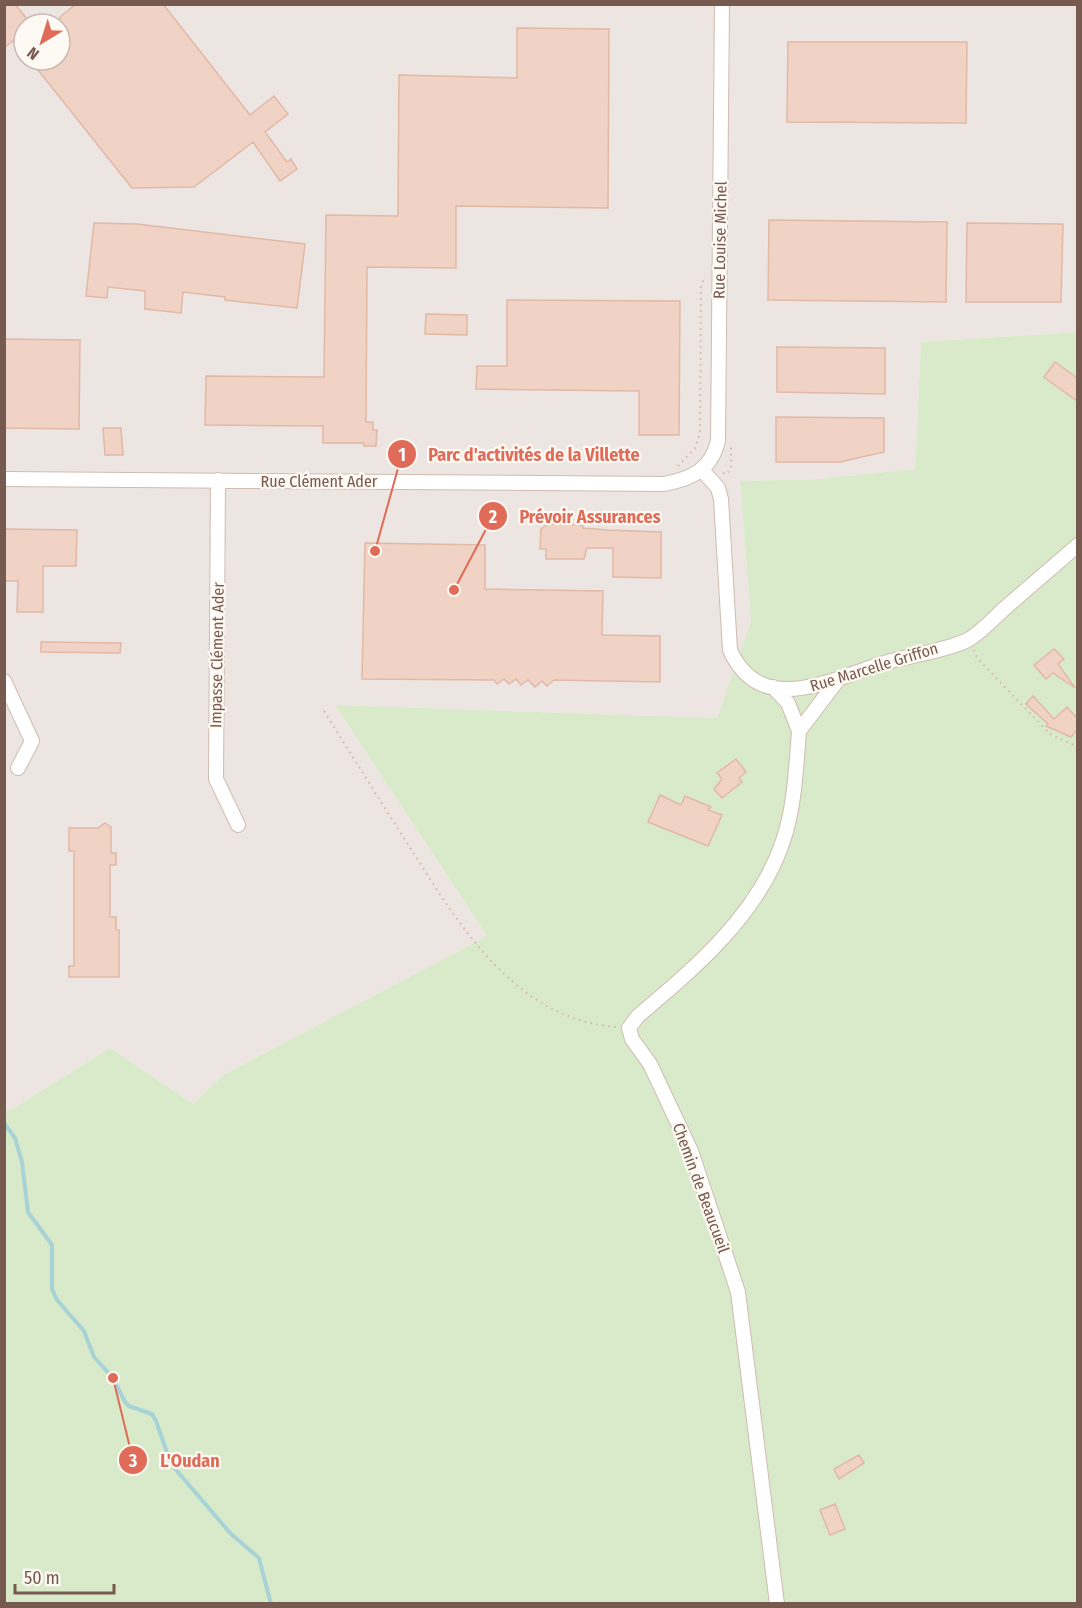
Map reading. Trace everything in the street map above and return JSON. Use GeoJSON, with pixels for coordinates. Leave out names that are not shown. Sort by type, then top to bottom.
{"type":"FeatureCollection","features":[{"type":"Feature","properties":{"kind":"street","name":"Rue Louise Michel"},"geometry":{"type":"LineString","coordinates":[[704,469],[718,441],[722,4]]}},
{"type":"Feature","properties":{"kind":"street","name":"Rue Clément Ader"},"geometry":{"type":"LineString","coordinates":[[4,479],[664,484],[694,476],[704,469]]}},
{"type":"Feature","properties":{"kind":"street","name":"Rue Marcelle Griffon"},"geometry":{"type":"LineString","coordinates":[[704,469],[718,488],[722,499],[730,650],[738,667],[749,676],[773,687],[792,690],[837,681],[862,669],[969,640],[1077,545]]}},
{"type":"Feature","properties":{"kind":"street","name":"Impasse Clément Ader"},"geometry":{"type":"LineString","coordinates":[[218,480],[216,779],[238,825]]}},
{"type":"Feature","properties":{"kind":"street"},"geometry":{"type":"LineString","coordinates":[[4,681],[32,741],[18,768]]}},
{"type":"Feature","properties":{"kind":"street"},"geometry":{"type":"LineString","coordinates":[[799,731],[837,681]]}},
{"type":"Feature","properties":{"kind":"street"},"geometry":{"type":"LineString","coordinates":[[629,1028],[638,1016],[712,949],[755,896],[784,839],[795,781],[799,731],[788,703],[773,687]]}},
{"type":"Feature","properties":{"kind":"street","name":"Chemin de Beaucueil"},"geometry":{"type":"LineString","coordinates":[[629,1028],[632,1039],[650,1064],[691,1151],[738,1292],[777,1604]]}},
{"type":"Feature","properties":{"kind":"path"},"geometry":{"type":"LineString","coordinates":[[672,469],[696,447],[700,432],[701,287],[705,276],[720,265]]}},
{"type":"Feature","properties":{"kind":"path"},"geometry":{"type":"LineString","coordinates":[[704,469],[727,474],[731,468],[731,446]]}},
{"type":"Feature","properties":{"kind":"path"},"geometry":{"type":"LineString","coordinates":[[969,640],[977,658],[1050,734],[1077,747]]}},
{"type":"Feature","properties":{"kind":"path"},"geometry":{"type":"LineString","coordinates":[[324,711],[451,913],[491,962],[533,998],[567,1018],[598,1026],[629,1028]]}},
{"type":"Feature","properties":{"kind":"shaded area"},"geometry":{"type":"Polygon","coordinates":[[[4,5],[1077,5],[1077,332],[921,342],[915,469],[819,479],[740,481],[751,621],[717,718],[335,705],[487,936],[223,1075],[193,1104],[110,1048],[9,1111],[5,1110],[4,5]]]}},
{"type":"Feature","properties":{"kind":"green space"},"geometry":{"type":"Polygon","coordinates":[[[1077,332],[1077,1603],[5,1603],[4,1110],[9,1111],[110,1048],[193,1104],[223,1075],[487,936],[335,705],[717,718],[751,621],[740,481],[819,479],[915,469],[921,342],[1077,332]]]}},
{"type":"Feature","properties":{"kind":"building"},"geometry":{"type":"Polygon","coordinates":[[[4,4],[15,4],[21,12],[12,12],[12,42],[4,48],[4,4]]]}},
{"type":"Feature","properties":{"kind":"building"},"geometry":{"type":"Polygon","coordinates":[[[76,4],[163,4],[250,115],[274,96],[288,114],[265,132],[287,162],[291,159],[297,169],[280,181],[253,142],[194,187],[132,188],[40,72],[72,72],[72,12],[66,12],[76,4]]]}},
{"type":"Feature","properties":{"kind":"building"},"geometry":{"type":"Polygon","coordinates":[[[517,28],[609,29],[608,208],[456,206],[456,268],[367,267],[366,422],[373,422],[373,430],[377,430],[376,446],[364,446],[364,443],[323,443],[323,426],[205,425],[206,376],[324,377],[326,215],[398,216],[399,75],[517,78],[517,28]]]}},
{"type":"Feature","properties":{"kind":"building"},"geometry":{"type":"Polygon","coordinates":[[[788,42],[967,42],[966,123],[787,122],[788,42]]]}},
{"type":"Feature","properties":{"kind":"building"},"geometry":{"type":"Polygon","coordinates":[[[769,220],[947,222],[946,302],[768,300],[769,220]]]}},
{"type":"Feature","properties":{"kind":"building"},"geometry":{"type":"Polygon","coordinates":[[[94,223],[137,224],[305,244],[297,308],[225,300],[225,297],[183,292],[181,313],[145,309],[145,291],[108,287],[107,298],[86,296],[94,223]]]}},
{"type":"Feature","properties":{"kind":"building"},"geometry":{"type":"Polygon","coordinates":[[[967,223],[1063,224],[1061,302],[966,302],[967,223]]]}},
{"type":"Feature","properties":{"kind":"building"},"geometry":{"type":"Polygon","coordinates":[[[507,300],[680,301],[679,435],[639,435],[639,391],[476,389],[477,366],[507,366],[507,300]]]}},
{"type":"Feature","properties":{"kind":"building"},"geometry":{"type":"Polygon","coordinates":[[[426,314],[467,315],[467,335],[425,334],[426,314]]]}},
{"type":"Feature","properties":{"kind":"building"},"geometry":{"type":"Polygon","coordinates":[[[4,339],[80,340],[79,429],[4,428],[4,339]]]}},
{"type":"Feature","properties":{"kind":"building"},"geometry":{"type":"Polygon","coordinates":[[[777,347],[885,348],[885,394],[777,392],[777,347]]]}},
{"type":"Feature","properties":{"kind":"building"},"geometry":{"type":"Polygon","coordinates":[[[1055,362],[1077,378],[1077,401],[1044,377],[1055,362]]]}},
{"type":"Feature","properties":{"kind":"building"},"geometry":{"type":"Polygon","coordinates":[[[776,417],[884,418],[884,452],[840,462],[776,462],[776,417]]]}},
{"type":"Feature","properties":{"kind":"building"},"geometry":{"type":"Polygon","coordinates":[[[103,428],[121,428],[123,455],[105,455],[103,428]]]}},
{"type":"Feature","properties":{"kind":"building"},"geometry":{"type":"Polygon","coordinates":[[[548,524],[661,532],[661,578],[613,577],[613,548],[587,548],[584,559],[546,559],[546,549],[540,549],[541,529],[548,524]]]}},
{"type":"Feature","properties":{"kind":"building"},"geometry":{"type":"Polygon","coordinates":[[[4,529],[77,530],[76,566],[43,566],[43,612],[17,612],[18,581],[4,581],[4,529]]]}},
{"type":"Feature","properties":{"kind":"building"},"geometry":{"type":"Polygon","coordinates":[[[365,543],[485,545],[485,589],[603,591],[602,635],[660,636],[660,682],[554,680],[547,686],[542,681],[535,687],[528,680],[521,685],[516,679],[509,684],[504,679],[497,684],[494,680],[362,679],[365,543]]]}},
{"type":"Feature","properties":{"kind":"building"},"geometry":{"type":"Polygon","coordinates":[[[41,642],[121,643],[120,653],[41,652],[41,642]]]}},
{"type":"Feature","properties":{"kind":"building"},"geometry":{"type":"Polygon","coordinates":[[[1054,649],[1064,659],[1058,664],[1075,688],[1053,673],[1046,679],[1034,665],[1054,649]]]}},
{"type":"Feature","properties":{"kind":"building"},"geometry":{"type":"Polygon","coordinates":[[[1033,696],[1054,719],[1067,707],[1077,718],[1077,730],[1071,737],[1046,726],[1048,724],[1026,704],[1033,696]]]}},
{"type":"Feature","properties":{"kind":"building"},"geometry":{"type":"Polygon","coordinates":[[[736,759],[746,772],[739,778],[742,782],[722,798],[714,789],[722,779],[717,773],[736,759]]]}},
{"type":"Feature","properties":{"kind":"building"},"geometry":{"type":"Polygon","coordinates":[[[660,795],[681,805],[685,796],[711,807],[708,810],[722,815],[708,846],[648,822],[660,795]]]}},
{"type":"Feature","properties":{"kind":"building"},"geometry":{"type":"Polygon","coordinates":[[[105,823],[111,827],[111,853],[116,853],[116,865],[110,865],[110,917],[116,917],[116,930],[119,930],[119,977],[69,977],[69,966],[74,966],[74,851],[69,851],[69,828],[98,828],[105,823]]]}},
{"type":"Feature","properties":{"kind":"building"},"geometry":{"type":"Polygon","coordinates":[[[859,1455],[864,1463],[839,1479],[834,1469],[859,1455]]]}},
{"type":"Feature","properties":{"kind":"building"},"geometry":{"type":"Polygon","coordinates":[[[835,1504],[845,1529],[830,1535],[820,1510],[835,1504]]]}},
{"type":"Feature","properties":{"kind":"waterway"},"geometry":{"type":"LineString","coordinates":[[4,1123],[15,1138],[22,1162],[28,1212],[52,1245],[52,1289],[57,1300],[84,1331],[94,1357],[113,1378],[125,1402],[129,1406],[152,1414],[171,1464],[231,1534],[259,1558],[271,1604]]}},
{"type":"Feature","properties":{"kind":"place","name":"Parc d'activités de la Villette"},"geometry":{"type":"Point","coordinates":[375,551]}},
{"type":"Feature","properties":{"kind":"place","name":"Prévoir Assurances"},"geometry":{"type":"Point","coordinates":[454,590]}},
{"type":"Feature","properties":{"kind":"place","name":"L'Oudan"},"geometry":{"type":"Point","coordinates":[113,1378]}}]}
